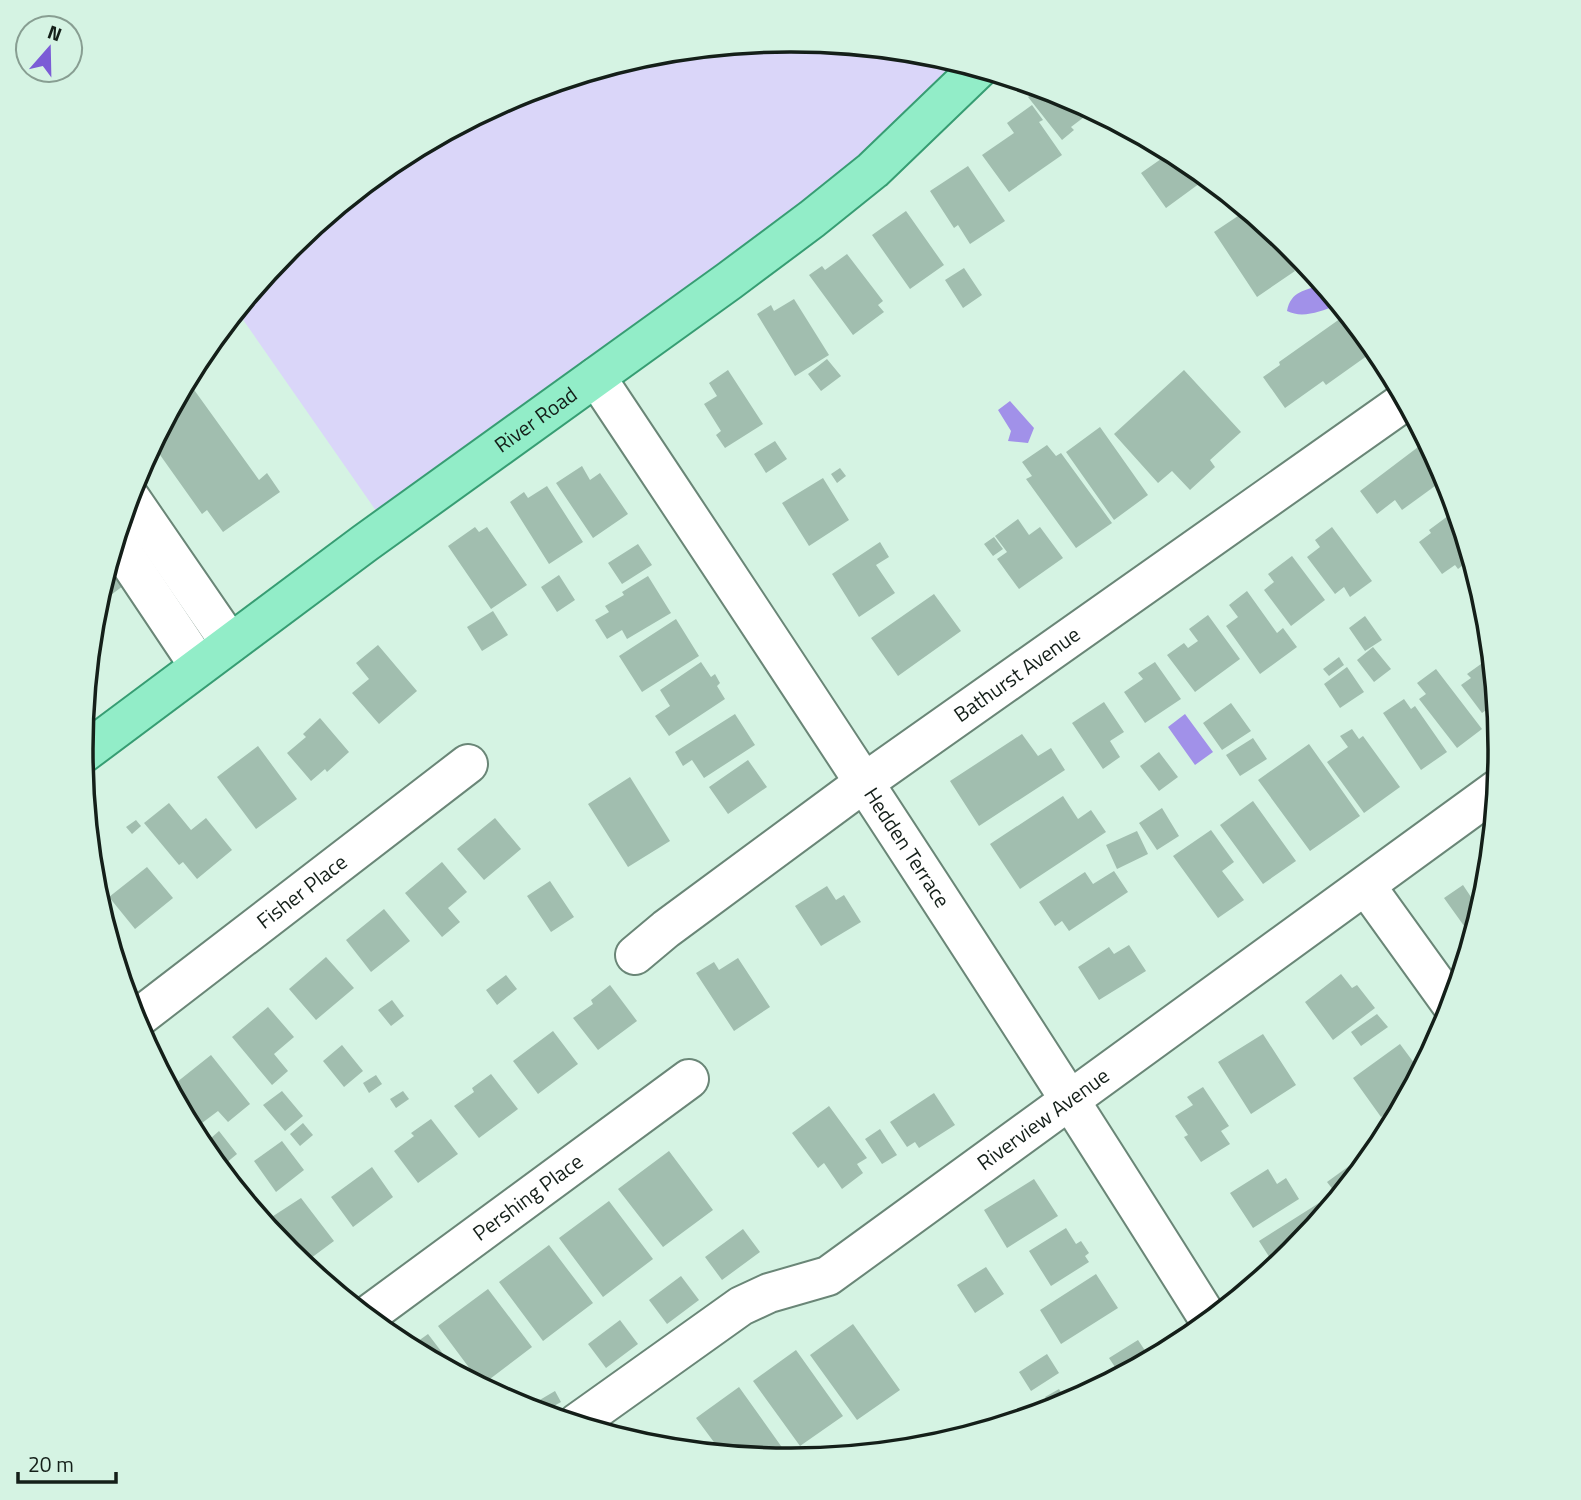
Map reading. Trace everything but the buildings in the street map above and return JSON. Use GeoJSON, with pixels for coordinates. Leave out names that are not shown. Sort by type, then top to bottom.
{"type":"FeatureCollection","features":[{"type":"Feature","properties":{"kind":"main road","name":"River Road"},"geometry":{"type":"LineString","coordinates":[[93,746],[230,643],[729,281],[873,170],[971,76]]}},
{"type":"Feature","properties":{"kind":"street","name":"Hedden Terrace"},"geometry":{"type":"LineString","coordinates":[[596,377],[865,782],[1071,1100],[1204,1311]]}},
{"type":"Feature","properties":{"kind":"street","name":"Bathurst Avenue"},"geometry":{"type":"LineString","coordinates":[[635,955],[666,929],[865,782],[1398,406]]}},
{"type":"Feature","properties":{"kind":"street"},"geometry":{"type":"LineString","coordinates":[[137,507],[230,643]]}},
{"type":"Feature","properties":{"kind":"street"},"geometry":{"type":"LineString","coordinates":[[122,551],[199,666]]}},
{"type":"Feature","properties":{"kind":"street","name":"Fisher Place"},"geometry":{"type":"LineString","coordinates":[[144,1013],[468,764]]}},
{"type":"Feature","properties":{"kind":"street","name":"Riverview Avenue"},"geometry":{"type":"LineString","coordinates":[[586,1416],[741,1306],[769,1293],[828,1276],[1487,797]]}},
{"type":"Feature","properties":{"kind":"street"},"geometry":{"type":"LineString","coordinates":[[1366,886],[1444,994]]}},
{"type":"Feature","properties":{"kind":"street","name":"Pershing Place"},"geometry":{"type":"LineString","coordinates":[[375,1310],[689,1079]]}},
{"type":"Feature","properties":{"kind":"shaded area"},"geometry":{"type":"Polygon","coordinates":[[[790,52],[882,58],[969,76],[388,528],[242,319],[297,257],[366,197],[403,170],[482,124],[566,90],[654,66],[699,58],[790,52]]]}},
{"type":"Feature","properties":{"kind":"shaded area"},"geometry":{"type":"Polygon","coordinates":[[[1313,288],[1330,308],[1305,314],[1287,311],[1295,295],[1313,288]]]}},
{"type":"Feature","properties":{"kind":"shaded area"},"geometry":{"type":"Polygon","coordinates":[[[1010,401],[1034,428],[1028,443],[1008,441],[1011,431],[998,410],[1010,401]]]}},
{"type":"Feature","properties":{"kind":"shaded area"},"geometry":{"type":"Polygon","coordinates":[[[1185,714],[1213,752],[1195,765],[1168,727],[1185,714]]]}}]}
